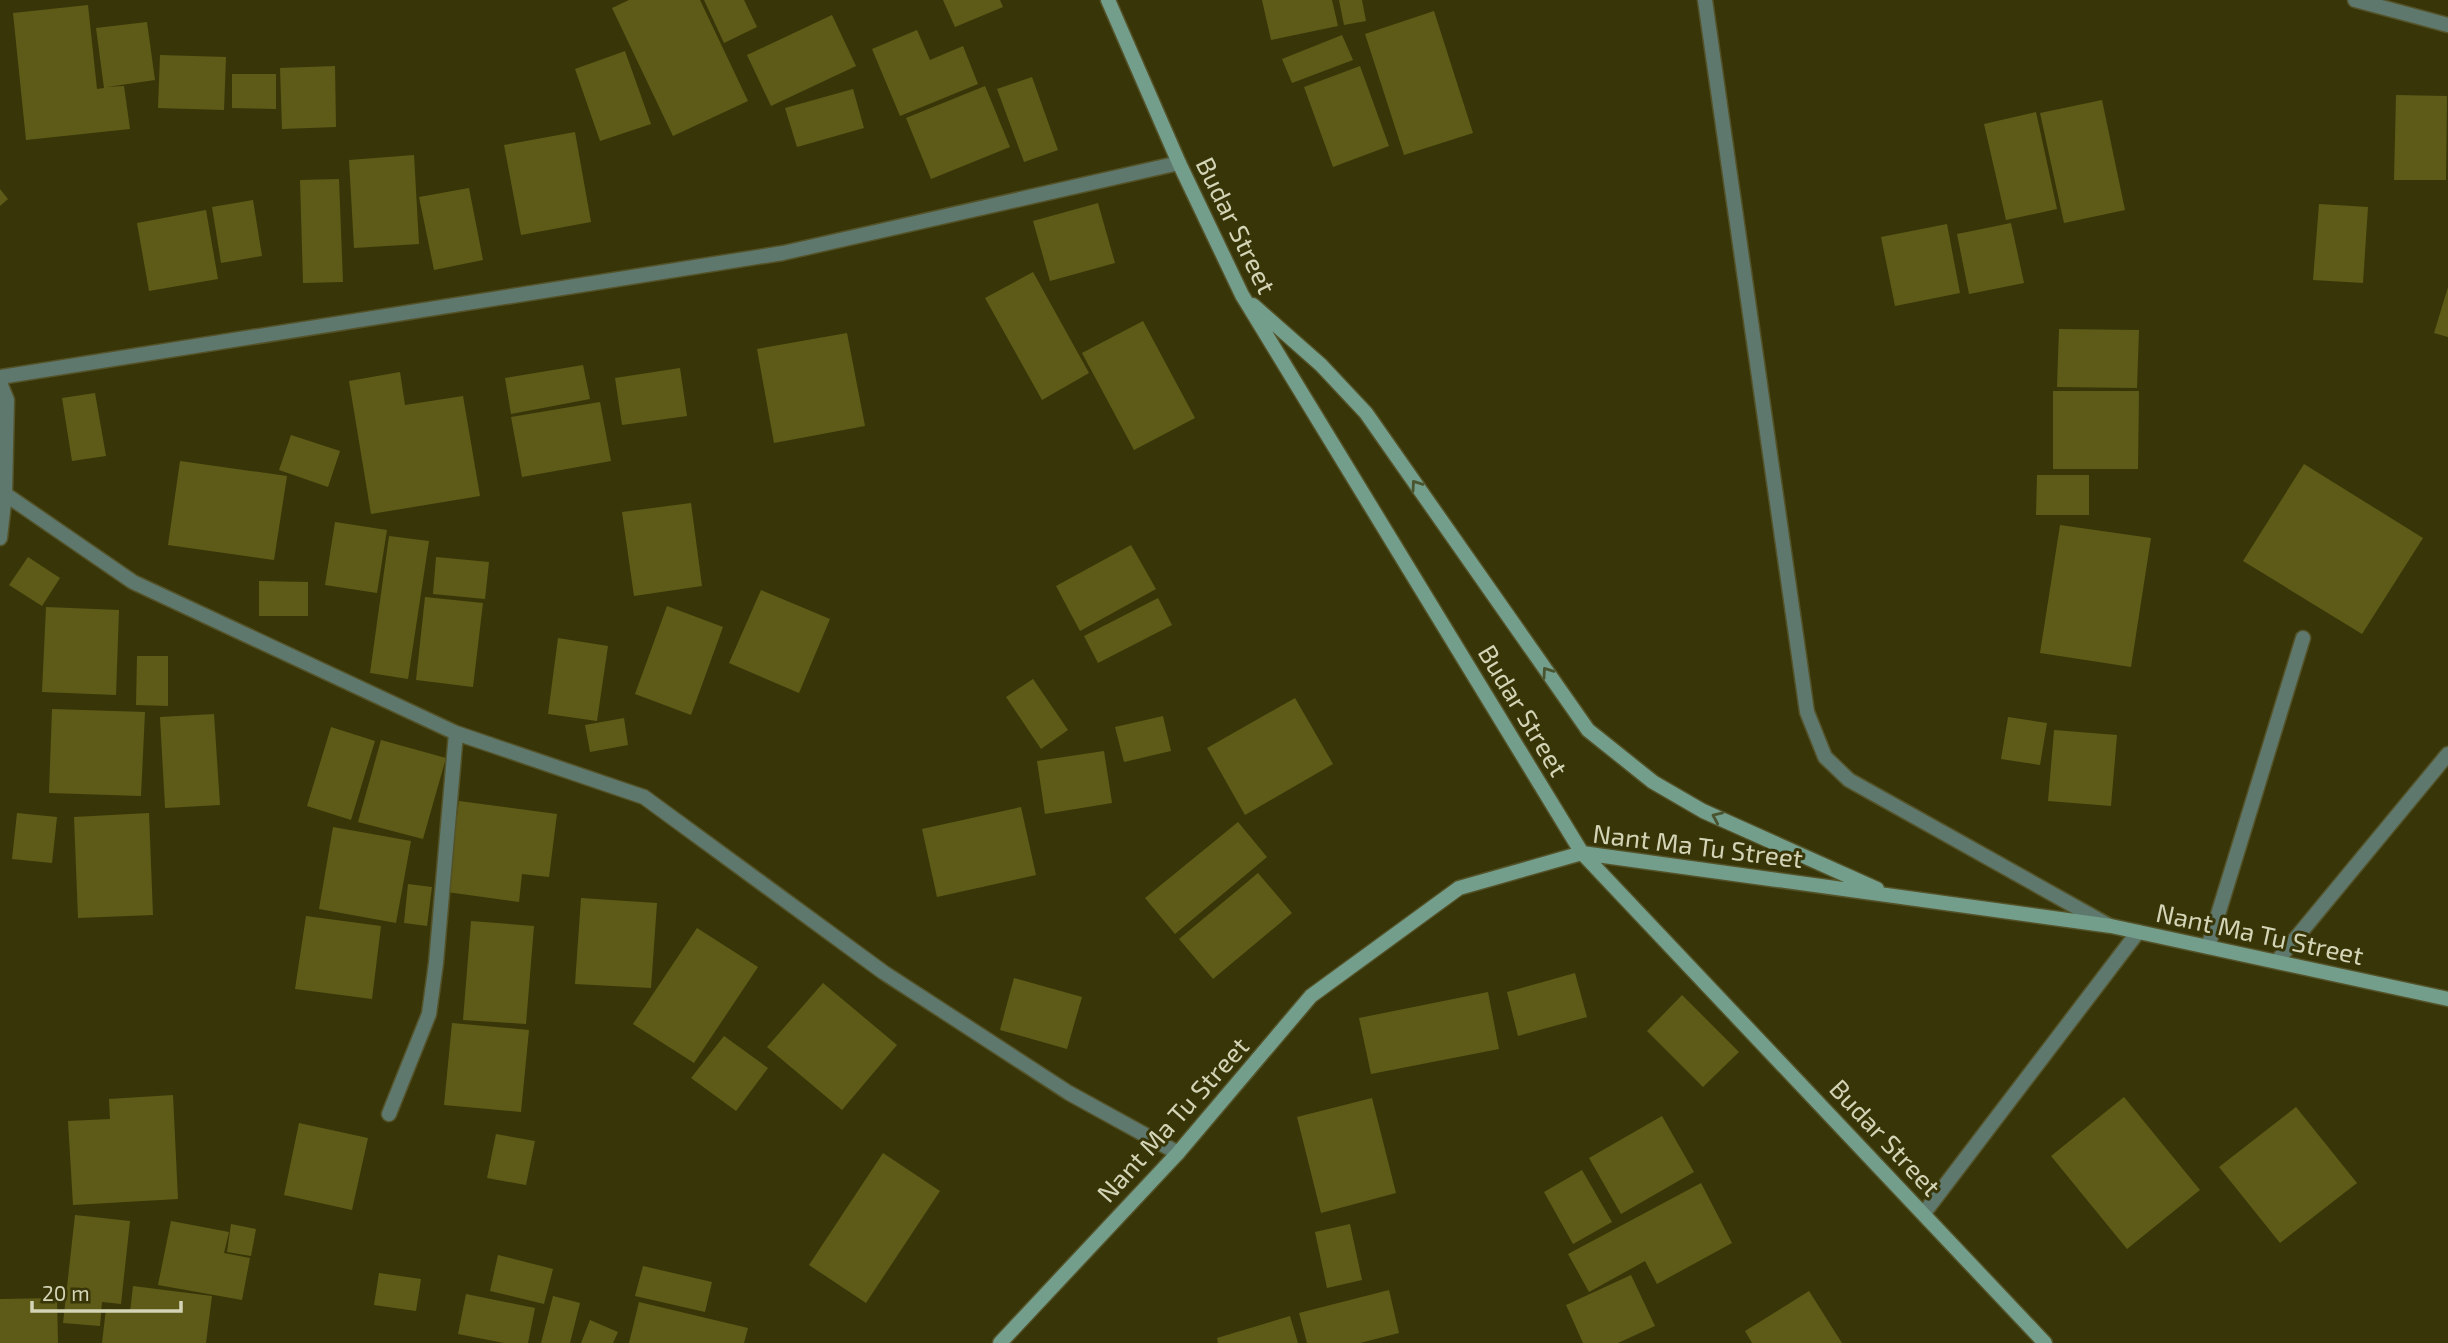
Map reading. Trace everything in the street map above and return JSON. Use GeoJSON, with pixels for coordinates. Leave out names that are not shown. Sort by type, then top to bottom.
{"type":"FeatureCollection","features":[{"type":"Feature","properties":{"kind":"main road","name":"Budar Street"},"geometry":{"type":"LineString","coordinates":[[1108,0],[1179,163],[1242,295],[1583,853],[2045,1343]]}},
{"type":"Feature","properties":{"kind":"main road"},"geometry":{"type":"LineString","coordinates":[[1242,295],[1321,365],[1366,413],[1588,730],[1653,782],[1703,811],[1891,896]]}},
{"type":"Feature","properties":{"kind":"main road","name":"Nant Ma Tu Street"},"geometry":{"type":"LineString","coordinates":[[1000,1343],[1178,1153],[1311,996],[1459,888],[1583,853],[2111,926],[2448,999]]}},
{"type":"Feature","properties":{"kind":"street"},"geometry":{"type":"LineString","coordinates":[[1705,0],[1807,712],[1825,757],[1849,780],[2111,926]]}},
{"type":"Feature","properties":{"kind":"street"},"geometry":{"type":"LineString","coordinates":[[2355,0],[2448,25]]}},
{"type":"Feature","properties":{"kind":"street"},"geometry":{"type":"LineString","coordinates":[[0,377],[783,253],[1179,163]]}},
{"type":"Feature","properties":{"kind":"street"},"geometry":{"type":"LineString","coordinates":[[0,383],[7,400],[0,538]]}},
{"type":"Feature","properties":{"kind":"street"},"geometry":{"type":"LineString","coordinates":[[3,495],[133,582],[456,733],[644,797],[883,972],[1069,1093],[1178,1153]]}},
{"type":"Feature","properties":{"kind":"street"},"geometry":{"type":"LineString","coordinates":[[2208,947],[2303,638]]}},
{"type":"Feature","properties":{"kind":"street"},"geometry":{"type":"LineString","coordinates":[[389,1114],[429,1014],[456,733]]}},
{"type":"Feature","properties":{"kind":"street"},"geometry":{"type":"LineString","coordinates":[[2277,961],[2448,754]]}},
{"type":"Feature","properties":{"kind":"street"},"geometry":{"type":"LineString","coordinates":[[1924,1213],[2138,932]]}},
{"type":"Feature","properties":{"kind":"building"},"geometry":{"type":"Polygon","coordinates":[[[629,0],[700,0],[748,101],[673,136],[612,8],[629,0]]]}},
{"type":"Feature","properties":{"kind":"building"},"geometry":{"type":"Polygon","coordinates":[[[704,0],[744,0],[757,27],[724,43],[704,0]]]}},
{"type":"Feature","properties":{"kind":"building"},"geometry":{"type":"Polygon","coordinates":[[[943,0],[1000,0],[1003,7],[955,27],[943,0]]]}},
{"type":"Feature","properties":{"kind":"building"},"geometry":{"type":"Polygon","coordinates":[[[1262,0],[1332,0],[1338,26],[1271,40],[1262,0]]]}},
{"type":"Feature","properties":{"kind":"building"},"geometry":{"type":"Polygon","coordinates":[[[1339,0],[1362,0],[1366,21],[1344,25],[1339,0]]]}},
{"type":"Feature","properties":{"kind":"building"},"geometry":{"type":"Polygon","coordinates":[[[88,5],[97,89],[104,88],[96,28],[147,22],[155,80],[107,87],[124,86],[130,129],[26,140],[13,13],[88,5]]]}},
{"type":"Feature","properties":{"kind":"building"},"geometry":{"type":"Polygon","coordinates":[[[1434,11],[1473,133],[1404,155],[1365,34],[1434,11]]]}},
{"type":"Feature","properties":{"kind":"building"},"geometry":{"type":"Polygon","coordinates":[[[832,15],[856,66],[771,106],[747,55],[832,15]]]}},
{"type":"Feature","properties":{"kind":"building"},"geometry":{"type":"Polygon","coordinates":[[[917,30],[930,60],[963,46],[978,84],[900,116],[872,49],[917,30]]]}},
{"type":"Feature","properties":{"kind":"building"},"geometry":{"type":"Polygon","coordinates":[[[1342,35],[1353,60],[1292,83],[1282,59],[1342,35]]]}},
{"type":"Feature","properties":{"kind":"building"},"geometry":{"type":"Polygon","coordinates":[[[625,51],[651,124],[600,141],[575,69],[625,51]]]}},
{"type":"Feature","properties":{"kind":"building"},"geometry":{"type":"Polygon","coordinates":[[[160,55],[226,57],[224,110],[158,108],[160,55]]]}},
{"type":"Feature","properties":{"kind":"building"},"geometry":{"type":"Polygon","coordinates":[[[335,66],[336,127],[282,129],[280,68],[335,66]]]}},
{"type":"Feature","properties":{"kind":"building"},"geometry":{"type":"Polygon","coordinates":[[[1360,66],[1389,146],[1333,167],[1304,87],[1360,66]]]}},
{"type":"Feature","properties":{"kind":"building"},"geometry":{"type":"Polygon","coordinates":[[[232,74],[276,74],[276,109],[232,108],[232,74]]]}},
{"type":"Feature","properties":{"kind":"building"},"geometry":{"type":"Polygon","coordinates":[[[1032,77],[1058,150],[1024,162],[997,89],[1032,77]]]}},
{"type":"Feature","properties":{"kind":"building"},"geometry":{"type":"Polygon","coordinates":[[[985,86],[1010,147],[931,179],[906,118],[985,86]]]}},
{"type":"Feature","properties":{"kind":"building"},"geometry":{"type":"Polygon","coordinates":[[[853,89],[864,128],[797,147],[785,108],[853,89]]]}},
{"type":"Feature","properties":{"kind":"building"},"geometry":{"type":"Polygon","coordinates":[[[2396,95],[2447,96],[2446,180],[2394,180],[2396,95]]]}},
{"type":"Feature","properties":{"kind":"building"},"geometry":{"type":"Polygon","coordinates":[[[2102,100],[2125,210],[2064,223],[2040,113],[2102,100]]]}},
{"type":"Feature","properties":{"kind":"building"},"geometry":{"type":"Polygon","coordinates":[[[2036,112],[2057,209],[2006,220],[1984,124],[2036,112]]]}},
{"type":"Feature","properties":{"kind":"building"},"geometry":{"type":"Polygon","coordinates":[[[575,132],[591,222],[521,235],[504,145],[575,132]]]}},
{"type":"Feature","properties":{"kind":"building"},"geometry":{"type":"Polygon","coordinates":[[[414,155],[419,244],[354,248],[349,160],[414,155]]]}},
{"type":"Feature","properties":{"kind":"building"},"geometry":{"type":"Polygon","coordinates":[[[339,179],[343,282],[303,283],[300,180],[339,179]]]}},
{"type":"Feature","properties":{"kind":"building"},"geometry":{"type":"Polygon","coordinates":[[[469,188],[483,260],[434,270],[419,197],[469,188]]]}},
{"type":"Feature","properties":{"kind":"building"},"geometry":{"type":"Polygon","coordinates":[[[0,189],[8,199],[0,206],[0,189]]]}},
{"type":"Feature","properties":{"kind":"building"},"geometry":{"type":"Polygon","coordinates":[[[253,200],[262,256],[221,263],[212,207],[253,200]]]}},
{"type":"Feature","properties":{"kind":"building"},"geometry":{"type":"Polygon","coordinates":[[[1098,203],[1115,263],[1050,281],[1033,221],[1098,203]]]}},
{"type":"Feature","properties":{"kind":"building"},"geometry":{"type":"Polygon","coordinates":[[[2319,204],[2368,207],[2363,283],[2313,280],[2319,204]]]}},
{"type":"Feature","properties":{"kind":"building"},"geometry":{"type":"Polygon","coordinates":[[[206,210],[218,279],[149,291],[137,223],[206,210]]]}},
{"type":"Feature","properties":{"kind":"building"},"geometry":{"type":"Polygon","coordinates":[[[2011,223],[2024,283],[1969,294],[1957,234],[2011,223]]]}},
{"type":"Feature","properties":{"kind":"building"},"geometry":{"type":"Polygon","coordinates":[[[1947,224],[1960,293],[1895,306],[1881,237],[1947,224]]]}},
{"type":"Feature","properties":{"kind":"building"},"geometry":{"type":"Polygon","coordinates":[[[1033,272],[1089,373],[1042,400],[985,298],[1033,272]]]}},
{"type":"Feature","properties":{"kind":"building"},"geometry":{"type":"Polygon","coordinates":[[[2448,287],[2448,337],[2434,333],[2448,287]]]}},
{"type":"Feature","properties":{"kind":"building"},"geometry":{"type":"Polygon","coordinates":[[[1143,321],[1195,418],[1134,450],[1082,353],[1143,321]]]}},
{"type":"Feature","properties":{"kind":"building"},"geometry":{"type":"Polygon","coordinates":[[[2059,329],[2139,330],[2137,388],[2057,387],[2059,329]]]}},
{"type":"Feature","properties":{"kind":"building"},"geometry":{"type":"Polygon","coordinates":[[[847,333],[865,426],[774,443],[757,349],[847,333]]]}},
{"type":"Feature","properties":{"kind":"building"},"geometry":{"type":"Polygon","coordinates":[[[583,365],[590,399],[511,414],[505,378],[583,365]]]}},
{"type":"Feature","properties":{"kind":"building"},"geometry":{"type":"Polygon","coordinates":[[[680,368],[687,416],[622,425],[615,378],[680,368]]]}},
{"type":"Feature","properties":{"kind":"building"},"geometry":{"type":"Polygon","coordinates":[[[400,372],[405,405],[463,396],[480,496],[371,514],[349,381],[400,372]]]}},
{"type":"Feature","properties":{"kind":"building"},"geometry":{"type":"Polygon","coordinates":[[[2053,391],[2139,391],[2138,469],[2053,469],[2053,391]]]}},
{"type":"Feature","properties":{"kind":"building"},"geometry":{"type":"Polygon","coordinates":[[[95,393],[106,456],[72,461],[62,398],[95,393]]]}},
{"type":"Feature","properties":{"kind":"building"},"geometry":{"type":"Polygon","coordinates":[[[600,402],[611,461],[522,477],[511,417],[600,402]]]}},
{"type":"Feature","properties":{"kind":"building"},"geometry":{"type":"Polygon","coordinates":[[[291,435],[340,451],[328,487],[279,470],[291,435]]]}},
{"type":"Feature","properties":{"kind":"building"},"geometry":{"type":"Polygon","coordinates":[[[180,461],[287,476],[274,560],[168,545],[180,461]]]}},
{"type":"Feature","properties":{"kind":"building"},"geometry":{"type":"Polygon","coordinates":[[[2304,464],[2423,538],[2362,634],[2243,561],[2304,464]]]}},
{"type":"Feature","properties":{"kind":"building"},"geometry":{"type":"Polygon","coordinates":[[[2037,475],[2089,475],[2089,515],[2036,515],[2037,475]]]}},
{"type":"Feature","properties":{"kind":"building"},"geometry":{"type":"Polygon","coordinates":[[[691,503],[702,586],[634,596],[622,512],[691,503]]]}},
{"type":"Feature","properties":{"kind":"building"},"geometry":{"type":"Polygon","coordinates":[[[335,522],[387,530],[377,593],[325,585],[335,522]]]}},
{"type":"Feature","properties":{"kind":"building"},"geometry":{"type":"Polygon","coordinates":[[[2060,525],[2151,538],[2131,667],[2040,653],[2060,525]]]}},
{"type":"Feature","properties":{"kind":"building"},"geometry":{"type":"Polygon","coordinates":[[[389,536],[429,541],[408,679],[370,673],[389,536]]]}},
{"type":"Feature","properties":{"kind":"building"},"geometry":{"type":"Polygon","coordinates":[[[1131,545],[1156,589],[1080,631],[1056,586],[1131,545]]]}},
{"type":"Feature","properties":{"kind":"building"},"geometry":{"type":"Polygon","coordinates":[[[28,557],[60,578],[42,606],[9,585],[28,557]]]}},
{"type":"Feature","properties":{"kind":"building"},"geometry":{"type":"Polygon","coordinates":[[[436,557],[489,562],[485,599],[433,594],[436,557]]]}},
{"type":"Feature","properties":{"kind":"building"},"geometry":{"type":"Polygon","coordinates":[[[259,581],[308,582],[308,616],[259,616],[259,581]]]}},
{"type":"Feature","properties":{"kind":"building"},"geometry":{"type":"Polygon","coordinates":[[[761,590],[830,619],[799,693],[729,663],[761,590]]]}},
{"type":"Feature","properties":{"kind":"building"},"geometry":{"type":"Polygon","coordinates":[[[425,597],[483,603],[473,687],[416,680],[425,597]]]}},
{"type":"Feature","properties":{"kind":"building"},"geometry":{"type":"Polygon","coordinates":[[[1158,598],[1172,625],[1098,663],[1084,636],[1158,598]]]}},
{"type":"Feature","properties":{"kind":"building"},"geometry":{"type":"Polygon","coordinates":[[[667,606],[723,627],[691,715],[635,694],[667,606]]]}},
{"type":"Feature","properties":{"kind":"building"},"geometry":{"type":"Polygon","coordinates":[[[46,607],[119,610],[116,695],[42,692],[46,607]]]}},
{"type":"Feature","properties":{"kind":"building"},"geometry":{"type":"Polygon","coordinates":[[[558,638],[608,646],[597,721],[548,714],[558,638]]]}},
{"type":"Feature","properties":{"kind":"building"},"geometry":{"type":"Polygon","coordinates":[[[137,656],[168,656],[168,706],[136,705],[137,656]]]}},
{"type":"Feature","properties":{"kind":"building"},"geometry":{"type":"Polygon","coordinates":[[[1033,679],[1068,730],[1041,749],[1006,697],[1033,679]]]}},
{"type":"Feature","properties":{"kind":"building"},"geometry":{"type":"Polygon","coordinates":[[[1295,698],[1333,764],[1245,815],[1207,748],[1295,698]]]}},
{"type":"Feature","properties":{"kind":"building"},"geometry":{"type":"Polygon","coordinates":[[[52,709],[145,712],[141,796],[49,793],[52,709]]]}},
{"type":"Feature","properties":{"kind":"building"},"geometry":{"type":"Polygon","coordinates":[[[214,714],[220,805],[165,808],[160,717],[214,714]]]}},
{"type":"Feature","properties":{"kind":"building"},"geometry":{"type":"Polygon","coordinates":[[[1163,716],[1171,751],[1124,762],[1115,727],[1163,716]]]}},
{"type":"Feature","properties":{"kind":"building"},"geometry":{"type":"Polygon","coordinates":[[[2008,717],[2047,723],[2040,765],[2001,759],[2008,717]]]}},
{"type":"Feature","properties":{"kind":"building"},"geometry":{"type":"Polygon","coordinates":[[[624,718],[628,745],[590,752],[585,725],[624,718]]]}},
{"type":"Feature","properties":{"kind":"building"},"geometry":{"type":"Polygon","coordinates":[[[331,727],[375,741],[351,820],[307,806],[331,727]]]}},
{"type":"Feature","properties":{"kind":"building"},"geometry":{"type":"Polygon","coordinates":[[[2054,730],[2117,735],[2111,806],[2048,801],[2054,730]]]}},
{"type":"Feature","properties":{"kind":"building"},"geometry":{"type":"Polygon","coordinates":[[[381,740],[446,758],[423,839],[358,822],[381,740]]]}},
{"type":"Feature","properties":{"kind":"building"},"geometry":{"type":"Polygon","coordinates":[[[1104,751],[1112,803],[1045,814],[1037,761],[1104,751]]]}},
{"type":"Feature","properties":{"kind":"building"},"geometry":{"type":"Polygon","coordinates":[[[459,801],[557,814],[549,877],[522,874],[519,902],[447,892],[459,801]]]}},
{"type":"Feature","properties":{"kind":"building"},"geometry":{"type":"Polygon","coordinates":[[[1021,807],[1036,875],[937,897],[922,829],[1021,807]]]}},
{"type":"Feature","properties":{"kind":"building"},"geometry":{"type":"Polygon","coordinates":[[[17,813],[57,817],[52,863],[12,859],[17,813]]]}},
{"type":"Feature","properties":{"kind":"building"},"geometry":{"type":"Polygon","coordinates":[[[149,813],[153,915],[78,918],[74,817],[149,813]]]}},
{"type":"Feature","properties":{"kind":"building"},"geometry":{"type":"Polygon","coordinates":[[[1238,822],[1267,857],[1175,934],[1145,898],[1238,822]]]}},
{"type":"Feature","properties":{"kind":"building"},"geometry":{"type":"Polygon","coordinates":[[[333,827],[411,841],[396,923],[319,909],[333,827]]]}},
{"type":"Feature","properties":{"kind":"building"},"geometry":{"type":"Polygon","coordinates":[[[1258,873],[1292,913],[1213,979],[1179,939],[1258,873]]]}},
{"type":"Feature","properties":{"kind":"building"},"geometry":{"type":"Polygon","coordinates":[[[408,884],[432,887],[427,926],[404,923],[408,884]]]}},
{"type":"Feature","properties":{"kind":"building"},"geometry":{"type":"Polygon","coordinates":[[[581,898],[657,903],[651,988],[575,984],[581,898]]]}},
{"type":"Feature","properties":{"kind":"building"},"geometry":{"type":"Polygon","coordinates":[[[306,916],[381,926],[372,999],[295,989],[306,916]]]}},
{"type":"Feature","properties":{"kind":"building"},"geometry":{"type":"Polygon","coordinates":[[[471,921],[534,926],[526,1024],[463,1020],[471,921]]]}},
{"type":"Feature","properties":{"kind":"building"},"geometry":{"type":"Polygon","coordinates":[[[697,928],[758,967],[694,1063],[633,1024],[697,928]]]}},
{"type":"Feature","properties":{"kind":"building"},"geometry":{"type":"Polygon","coordinates":[[[1575,973],[1587,1017],[1518,1036],[1507,992],[1575,973]]]}},
{"type":"Feature","properties":{"kind":"building"},"geometry":{"type":"Polygon","coordinates":[[[1014,978],[1082,997],[1067,1049],[1000,1030],[1014,978]]]}},
{"type":"Feature","properties":{"kind":"building"},"geometry":{"type":"Polygon","coordinates":[[[823,983],[897,1045],[842,1110],[767,1047],[823,983]]]}},
{"type":"Feature","properties":{"kind":"building"},"geometry":{"type":"Polygon","coordinates":[[[1488,992],[1499,1049],[1371,1074],[1359,1018],[1488,992]]]}},
{"type":"Feature","properties":{"kind":"building"},"geometry":{"type":"Polygon","coordinates":[[[1682,995],[1739,1052],[1703,1087],[1647,1031],[1682,995]]]}},
{"type":"Feature","properties":{"kind":"building"},"geometry":{"type":"Polygon","coordinates":[[[452,1023],[529,1030],[521,1112],[444,1105],[452,1023]]]}},
{"type":"Feature","properties":{"kind":"building"},"geometry":{"type":"Polygon","coordinates":[[[724,1036],[768,1068],[736,1111],[691,1078],[724,1036]]]}},
{"type":"Feature","properties":{"kind":"building"},"geometry":{"type":"Polygon","coordinates":[[[173,1095],[178,1199],[73,1205],[68,1121],[110,1119],[109,1099],[173,1095]]]}},
{"type":"Feature","properties":{"kind":"building"},"geometry":{"type":"Polygon","coordinates":[[[2124,1097],[2200,1190],[2127,1249],[2051,1156],[2124,1097]]]}},
{"type":"Feature","properties":{"kind":"building"},"geometry":{"type":"Polygon","coordinates":[[[1372,1098],[1396,1193],[1321,1213],[1297,1117],[1372,1098]]]}},
{"type":"Feature","properties":{"kind":"building"},"geometry":{"type":"Polygon","coordinates":[[[2296,1107],[2357,1183],[2280,1243],[2219,1167],[2296,1107]]]}},
{"type":"Feature","properties":{"kind":"building"},"geometry":{"type":"Polygon","coordinates":[[[1662,1116],[1694,1172],[1621,1214],[1589,1158],[1662,1116]]]}},
{"type":"Feature","properties":{"kind":"building"},"geometry":{"type":"Polygon","coordinates":[[[299,1123],[368,1138],[352,1210],[284,1195],[299,1123]]]}},
{"type":"Feature","properties":{"kind":"building"},"geometry":{"type":"Polygon","coordinates":[[[496,1134],[535,1141],[526,1185],[487,1178],[496,1134]]]}},
{"type":"Feature","properties":{"kind":"building"},"geometry":{"type":"Polygon","coordinates":[[[883,1153],[940,1191],[866,1303],[809,1265],[883,1153]]]}},
{"type":"Feature","properties":{"kind":"building"},"geometry":{"type":"Polygon","coordinates":[[[1582,1170],[1612,1222],[1573,1244],[1544,1192],[1582,1170]]]}},
{"type":"Feature","properties":{"kind":"building"},"geometry":{"type":"Polygon","coordinates":[[[1701,1183],[1732,1243],[1657,1284],[1645,1261],[1589,1292],[1568,1254],[1701,1183]]]}},
{"type":"Feature","properties":{"kind":"building"},"geometry":{"type":"Polygon","coordinates":[[[75,1215],[130,1221],[121,1304],[102,1302],[100,1326],[63,1323],[75,1215]]]}},
{"type":"Feature","properties":{"kind":"building"},"geometry":{"type":"Polygon","coordinates":[[[171,1221],[229,1232],[224,1253],[250,1258],[242,1300],[158,1285],[171,1221]]]}},
{"type":"Feature","properties":{"kind":"building"},"geometry":{"type":"Polygon","coordinates":[[[231,1224],[256,1229],[251,1256],[227,1252],[231,1224]]]}},
{"type":"Feature","properties":{"kind":"building"},"geometry":{"type":"Polygon","coordinates":[[[1350,1224],[1362,1280],[1327,1288],[1315,1232],[1350,1224]]]}},
{"type":"Feature","properties":{"kind":"building"},"geometry":{"type":"Polygon","coordinates":[[[498,1255],[553,1269],[544,1304],[490,1291],[498,1255]]]}},
{"type":"Feature","properties":{"kind":"building"},"geometry":{"type":"Polygon","coordinates":[[[643,1266],[712,1282],[705,1312],[635,1296],[643,1266]]]}},
{"type":"Feature","properties":{"kind":"building"},"geometry":{"type":"Polygon","coordinates":[[[379,1273],[421,1279],[416,1311],[374,1305],[379,1273]]]}},
{"type":"Feature","properties":{"kind":"building"},"geometry":{"type":"Polygon","coordinates":[[[1631,1275],[1655,1326],[1618,1343],[1583,1343],[1566,1305],[1631,1275]]]}},
{"type":"Feature","properties":{"kind":"building"},"geometry":{"type":"Polygon","coordinates":[[[133,1286],[212,1296],[206,1343],[102,1343],[106,1309],[130,1312],[133,1286]]]}},
{"type":"Feature","properties":{"kind":"building"},"geometry":{"type":"Polygon","coordinates":[[[1389,1290],[1399,1333],[1360,1343],[1307,1343],[1299,1313],[1389,1290]]]}},
{"type":"Feature","properties":{"kind":"building"},"geometry":{"type":"Polygon","coordinates":[[[1809,1291],[1842,1343],[1752,1343],[1745,1331],[1809,1291]]]}},
{"type":"Feature","properties":{"kind":"building"},"geometry":{"type":"Polygon","coordinates":[[[466,1294],[535,1308],[528,1343],[504,1343],[458,1334],[466,1294]]]}},
{"type":"Feature","properties":{"kind":"building"},"geometry":{"type":"Polygon","coordinates":[[[553,1296],[580,1303],[570,1343],[541,1343],[553,1296]]]}},
{"type":"Feature","properties":{"kind":"building"},"geometry":{"type":"Polygon","coordinates":[[[57,1298],[58,1343],[0,1343],[0,1299],[57,1298]]]}},
{"type":"Feature","properties":{"kind":"building"},"geometry":{"type":"Polygon","coordinates":[[[639,1302],[748,1328],[744,1343],[629,1343],[639,1302]]]}},
{"type":"Feature","properties":{"kind":"building"},"geometry":{"type":"Polygon","coordinates":[[[1290,1316],[1298,1343],[1218,1343],[1217,1338],[1290,1316]]]}},
{"type":"Feature","properties":{"kind":"building"},"geometry":{"type":"Polygon","coordinates":[[[590,1320],[618,1332],[613,1343],[581,1343],[590,1320]]]}}]}
